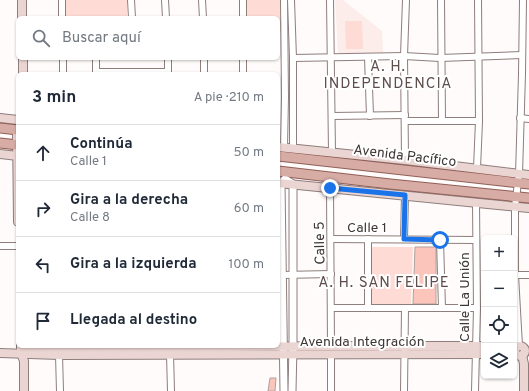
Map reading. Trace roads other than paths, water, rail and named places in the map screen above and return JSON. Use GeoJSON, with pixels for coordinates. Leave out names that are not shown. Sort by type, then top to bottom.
{"type":"FeatureCollection","features":[{"type":"Feature","properties":{"kind":"main road"},"geometry":{"type":"LineString","coordinates":[[22,0],[22,16]]}},
{"type":"Feature","properties":{"kind":"main road"},"geometry":{"type":"LineString","coordinates":[[23,60],[23,72]]}},
{"type":"Feature","properties":{"kind":"main road"},"geometry":{"type":"LineString","coordinates":[[0,118],[16,120]]}},
{"type":"Feature","properties":{"kind":"main road"},"geometry":{"type":"LineString","coordinates":[[0,128],[16,130]]}},
{"type":"Feature","properties":{"kind":"main road"},"geometry":{"type":"LineString","coordinates":[[0,143],[16,145]]}},
{"type":"Feature","properties":{"kind":"main road"},"geometry":{"type":"LineString","coordinates":[[281,147],[477,168],[518,178],[529,175]]}},
{"type":"Feature","properties":{"kind":"main road"},"geometry":{"type":"LineString","coordinates":[[0,154],[16,156]]}},
{"type":"Feature","properties":{"kind":"main road","name":"Avenida Pacífico"},"geometry":{"type":"LineString","coordinates":[[280,156],[518,178],[529,184]]}},
{"type":"Feature","properties":{"kind":"main road"},"geometry":{"type":"LineString","coordinates":[[281,177],[292,184],[529,208]]}},
{"type":"Feature","properties":{"kind":"main road"},"geometry":{"type":"LineString","coordinates":[[281,177],[390,184],[529,198]]}},
{"type":"Feature","properties":{"kind":"main road"},"geometry":{"type":"LineString","coordinates":[[0,348],[59,355],[172,349]]}},
{"type":"Feature","properties":{"kind":"main road"},"geometry":{"type":"LineString","coordinates":[[0,353],[59,348]]}},
{"type":"Feature","properties":{"kind":"main road"},"geometry":{"type":"LineString","coordinates":[[121,348],[172,349]]}},
{"type":"Feature","properties":{"kind":"main road","name":"Avenida Integración"},"geometry":{"type":"LineString","coordinates":[[172,349],[283,354],[293,350],[480,350]]}},
{"type":"Feature","properties":{"kind":"main road"},"geometry":{"type":"LineString","coordinates":[[24,391],[25,351]]}},
{"type":"Feature","properties":{"kind":"main road"},"geometry":{"type":"LineString","coordinates":[[521,351],[524,364],[524,391]]}},
{"type":"Feature","properties":{"kind":"street"},"geometry":{"type":"LineString","coordinates":[[62,0],[62,16]]}},
{"type":"Feature","properties":{"kind":"street"},"geometry":{"type":"LineString","coordinates":[[131,0],[132,16]]}},
{"type":"Feature","properties":{"kind":"street"},"geometry":{"type":"LineString","coordinates":[[165,0],[166,16]]}},
{"type":"Feature","properties":{"kind":"street"},"geometry":{"type":"LineString","coordinates":[[202,0],[203,16]]}},
{"type":"Feature","properties":{"kind":"street"},"geometry":{"type":"LineString","coordinates":[[243,0],[243,16]]}},
{"type":"Feature","properties":{"kind":"street"},"geometry":{"type":"LineString","coordinates":[[281,147],[281,35],[284,0]]}},
{"type":"Feature","properties":{"kind":"street"},"geometry":{"type":"LineString","coordinates":[[291,0],[293,58],[292,149]]}},
{"type":"Feature","properties":{"kind":"street"},"geometry":{"type":"LineString","coordinates":[[330,0],[332,152]]}},
{"type":"Feature","properties":{"kind":"street"},"geometry":{"type":"LineString","coordinates":[[405,160],[404,56],[406,0]]}},
{"type":"Feature","properties":{"kind":"street"},"geometry":{"type":"LineString","coordinates":[[441,0],[440,58],[442,121]]}},
{"type":"Feature","properties":{"kind":"street"},"geometry":{"type":"LineString","coordinates":[[477,168],[479,121],[478,0]]}},
{"type":"Feature","properties":{"kind":"street"},"geometry":{"type":"LineString","coordinates":[[514,271],[515,207],[518,178],[520,118],[526,74],[522,55],[523,0]]}},
{"type":"Feature","properties":{"kind":"street"},"geometry":{"type":"LineString","coordinates":[[281,35],[292,35]]}},
{"type":"Feature","properties":{"kind":"street"},"geometry":{"type":"LineString","coordinates":[[293,58],[404,56],[440,58],[522,55]]}},
{"type":"Feature","properties":{"kind":"street"},"geometry":{"type":"LineString","coordinates":[[368,57],[370,116]]}},
{"type":"Feature","properties":{"kind":"street"},"geometry":{"type":"LineString","coordinates":[[63,60],[63,72]]}},
{"type":"Feature","properties":{"kind":"street"},"geometry":{"type":"LineString","coordinates":[[96,60],[96,72]]}},
{"type":"Feature","properties":{"kind":"street"},"geometry":{"type":"LineString","coordinates":[[168,60],[168,72]]}},
{"type":"Feature","properties":{"kind":"street"},"geometry":{"type":"LineString","coordinates":[[204,60],[204,72]]}},
{"type":"Feature","properties":{"kind":"street"},"geometry":{"type":"LineString","coordinates":[[243,60],[243,72]]}},
{"type":"Feature","properties":{"kind":"street"},"geometry":{"type":"LineString","coordinates":[[281,97],[293,97]]}},
{"type":"Feature","properties":{"kind":"street"},"geometry":{"type":"LineString","coordinates":[[332,116],[370,116],[442,121],[479,121]]}},
{"type":"Feature","properties":{"kind":"street"},"geometry":{"type":"LineString","coordinates":[[520,118],[529,119]]}},
{"type":"Feature","properties":{"kind":"street"},"geometry":{"type":"LineString","coordinates":[[281,177],[280,220],[282,274],[280,308],[284,391]]}},
{"type":"Feature","properties":{"kind":"street"},"geometry":{"type":"LineString","coordinates":[[292,184],[292,391]]}},
{"type":"Feature","properties":{"kind":"street","name":"Calle 5"},"geometry":{"type":"LineString","coordinates":[[330,188],[331,391]]}},
{"type":"Feature","properties":{"kind":"street"},"geometry":{"type":"LineString","coordinates":[[404,239],[405,195]]}},
{"type":"Feature","properties":{"kind":"street","name":"Calle La Unión"},"geometry":{"type":"LineString","coordinates":[[475,391],[480,350],[476,275],[476,202]]}},
{"type":"Feature","properties":{"kind":"street","name":"Calle 1"},"geometry":{"type":"LineString","coordinates":[[331,239],[476,240]]}},
{"type":"Feature","properties":{"kind":"street"},"geometry":{"type":"LineString","coordinates":[[368,239],[368,308]]}},
{"type":"Feature","properties":{"kind":"street"},"geometry":{"type":"LineString","coordinates":[[440,240],[442,308]]}},
{"type":"Feature","properties":{"kind":"street"},"geometry":{"type":"LineString","coordinates":[[0,246],[16,246]]}},
{"type":"Feature","properties":{"kind":"street"},"geometry":{"type":"LineString","coordinates":[[282,274],[331,274]]}},
{"type":"Feature","properties":{"kind":"street"},"geometry":{"type":"LineString","coordinates":[[476,275],[481,275]]}},
{"type":"Feature","properties":{"kind":"street"},"geometry":{"type":"LineString","coordinates":[[517,275],[529,275]]}},
{"type":"Feature","properties":{"kind":"street"},"geometry":{"type":"LineString","coordinates":[[516,307],[517,338],[521,351]]}},
{"type":"Feature","properties":{"kind":"street"},"geometry":{"type":"LineString","coordinates":[[331,308],[477,308]]}},
{"type":"Feature","properties":{"kind":"street"},"geometry":{"type":"LineString","coordinates":[[404,391],[405,308]]}},
{"type":"Feature","properties":{"kind":"street"},"geometry":{"type":"LineString","coordinates":[[171,391],[172,349]]}},
{"type":"Feature","properties":{"kind":"street"},"geometry":{"type":"LineString","coordinates":[[59,355],[60,391]]}},
{"type":"Feature","properties":{"kind":"district","name":"A. H. INDEPENDENCIA"},"geometry":{"type":"Point","coordinates":[388,74]}},
{"type":"Feature","properties":{"kind":"district","name":"A. H. SAN FELIPE"},"geometry":{"type":"Point","coordinates":[384,282]}}]}
